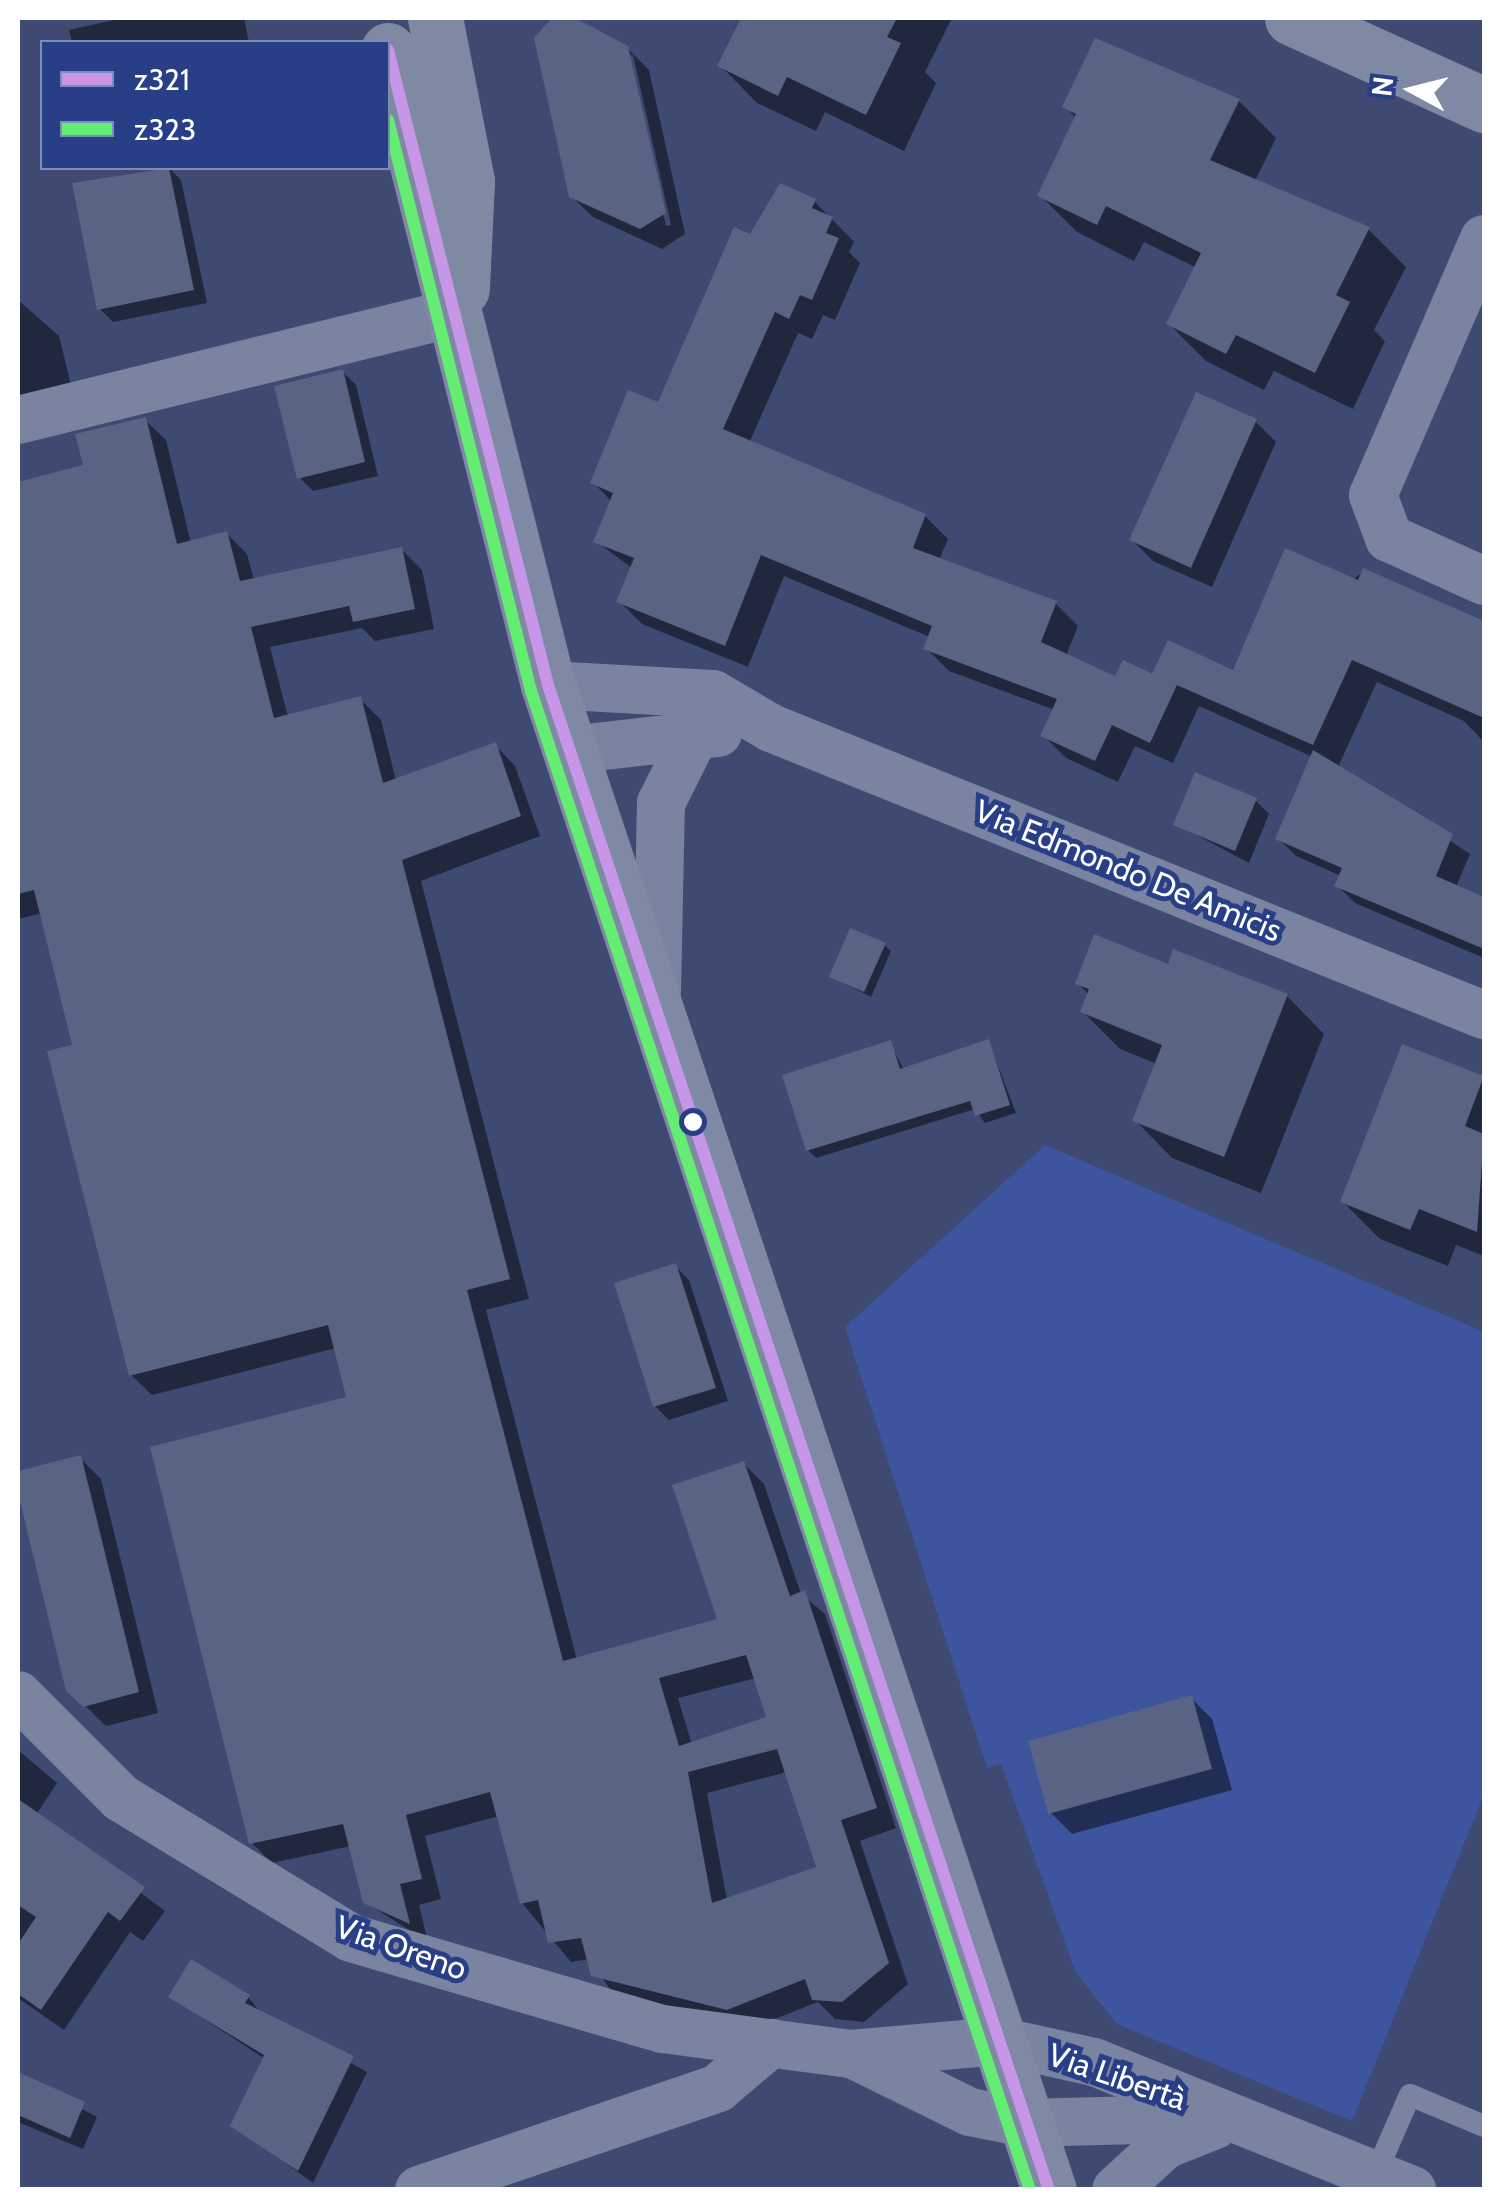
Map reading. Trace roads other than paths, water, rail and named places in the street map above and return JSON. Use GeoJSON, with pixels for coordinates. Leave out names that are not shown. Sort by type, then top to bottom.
{"type":"FeatureCollection","features":[{"type":"Feature","properties":{"kind":"main road"},"geometry":{"type":"LineString","coordinates":[[435,18],[468,181],[455,333]]}},
{"type":"Feature","properties":{"kind":"main road"},"geometry":{"type":"LineString","coordinates":[[1292,18],[1484,105]]}},
{"type":"Feature","properties":{"kind":"main road"},"geometry":{"type":"LineString","coordinates":[[390,58],[455,333],[548,685],[1049,2190]]}},
{"type":"Feature","properties":{"kind":"street"},"geometry":{"type":"LineString","coordinates":[[1484,239],[1373,495],[1389,538],[1484,581]]}},
{"type":"Feature","properties":{"kind":"street"},"geometry":{"type":"LineString","coordinates":[[18,420],[455,333]]}},
{"type":"Feature","properties":{"kind":"street","name":"Via Edmondo De Amicis"},"geometry":{"type":"LineString","coordinates":[[548,685],[712,694],[771,728],[1484,1015]]}},
{"type":"Feature","properties":{"kind":"street","name":"Via Edmondo De Amicis"},"geometry":{"type":"LineString","coordinates":[[569,750],[771,728]]}},
{"type":"Feature","properties":{"kind":"street"},"geometry":{"type":"LineString","coordinates":[[657,1020],[662,803],[693,739]]}},
{"type":"Feature","properties":{"kind":"street","name":"Via Oreno"},"geometry":{"type":"LineString","coordinates":[[18,1695],[121,1798],[351,1938],[663,2029],[852,2054],[999,2041]]}},
{"type":"Feature","properties":{"kind":"street","name":"Via Libertà"},"geometry":{"type":"LineString","coordinates":[[999,2041],[1094,2062],[1394,2182]]}},
{"type":"Feature","properties":{"kind":"street"},"geometry":{"type":"LineString","coordinates":[[420,2190],[523,2173],[718,2088],[771,2044]]}},
{"type":"Feature","properties":{"kind":"street","name":"Via Oreno"},"geometry":{"type":"LineString","coordinates":[[852,2054],[970,2112],[1025,2123]]}},
{"type":"Feature","properties":{"kind":"street","name":"Via Libertà"},"geometry":{"type":"LineString","coordinates":[[1025,2123],[1232,2118]]}},
{"type":"Feature","properties":{"kind":"street","name":"Via Libertà"},"geometry":{"type":"LineString","coordinates":[[1116,2190],[1166,2145],[1232,2118]]}},
{"type":"Feature","properties":{"kind":"lane"},"geometry":{"type":"LineString","coordinates":[[1394,2182],[1410,2095],[1484,2126]]}}]}
